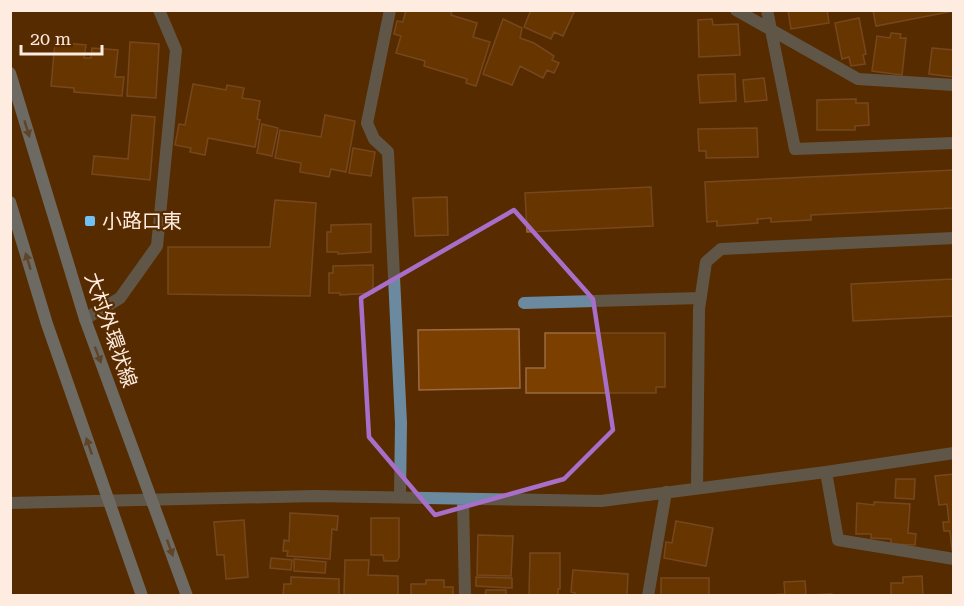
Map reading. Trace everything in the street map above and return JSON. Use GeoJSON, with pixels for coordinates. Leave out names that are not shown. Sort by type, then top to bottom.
{"type":"FeatureCollection","features":[{"type":"Feature","properties":{"kind":"main road","name":"大村外環状線"},"geometry":{"type":"LineString","coordinates":[[10,73],[85,319],[187,596]]}},
{"type":"Feature","properties":{"kind":"main road"},"geometry":{"type":"LineString","coordinates":[[10,202],[47,324],[142,596]]}},
{"type":"Feature","properties":{"kind":"street"},"geometry":{"type":"LineString","coordinates":[[85,319],[120,298],[157,246],[176,50],[159,10]]}},
{"type":"Feature","properties":{"kind":"street"},"geometry":{"type":"LineString","coordinates":[[390,10],[367,123],[374,139],[388,152],[401,423],[400,497]]}},
{"type":"Feature","properties":{"kind":"street"},"geometry":{"type":"LineString","coordinates":[[736,10],[858,79],[954,85]]}},
{"type":"Feature","properties":{"kind":"street"},"geometry":{"type":"LineString","coordinates":[[766,10],[795,149],[954,143]]}},
{"type":"Feature","properties":{"kind":"street"},"geometry":{"type":"LineString","coordinates":[[697,488],[700,298],[706,262],[721,249],[954,238]]}},
{"type":"Feature","properties":{"kind":"street"},"geometry":{"type":"LineString","coordinates":[[524,303],[700,298]]}},
{"type":"Feature","properties":{"kind":"street"},"geometry":{"type":"LineString","coordinates":[[10,503],[315,496],[601,501],[954,453]]}},
{"type":"Feature","properties":{"kind":"street"},"geometry":{"type":"LineString","coordinates":[[826,472],[838,540],[954,559]]}},
{"type":"Feature","properties":{"kind":"street"},"geometry":{"type":"LineString","coordinates":[[648,596],[666,492]]}},
{"type":"Feature","properties":{"kind":"street"},"geometry":{"type":"LineString","coordinates":[[463,499],[465,596]]}},
{"type":"Feature","properties":{"kind":"highlighted area"},"geometry":{"type":"Polygon","coordinates":[[[514,210],[593,299],[613,430],[564,479],[435,515],[369,437],[361,298],[514,210]]]}},
{"type":"Feature","properties":{"kind":"building"},"geometry":{"type":"Polygon","coordinates":[[[406,10],[452,10],[451,15],[477,23],[473,37],[490,42],[476,86],[466,83],[467,79],[424,66],[425,61],[396,53],[401,36],[394,34],[397,21],[403,22],[406,10]]]}},
{"type":"Feature","properties":{"kind":"building"},"geometry":{"type":"Polygon","coordinates":[[[531,10],[571,10],[574,12],[563,36],[554,32],[551,39],[524,27],[531,10]]]}},
{"type":"Feature","properties":{"kind":"building"},"geometry":{"type":"Polygon","coordinates":[[[788,10],[827,10],[829,23],[791,29],[788,10]]]}},
{"type":"Feature","properties":{"kind":"building"},"geometry":{"type":"Polygon","coordinates":[[[873,10],[954,10],[954,11],[876,26],[873,10]]]}},
{"type":"Feature","properties":{"kind":"building"},"geometry":{"type":"Polygon","coordinates":[[[859,18],[866,54],[863,55],[865,64],[851,66],[849,57],[842,59],[835,23],[859,18]]]}},
{"type":"Feature","properties":{"kind":"building"},"geometry":{"type":"Polygon","coordinates":[[[503,19],[522,28],[520,38],[534,43],[554,56],[552,60],[559,63],[554,73],[547,70],[543,78],[520,66],[512,85],[483,74],[503,19]]]}},
{"type":"Feature","properties":{"kind":"building"},"geometry":{"type":"Polygon","coordinates":[[[712,19],[713,25],[738,24],[740,55],[699,57],[698,20],[712,19]]]}},
{"type":"Feature","properties":{"kind":"building"},"geometry":{"type":"Polygon","coordinates":[[[891,33],[901,34],[900,38],[906,38],[902,75],[872,71],[877,36],[890,38],[891,33]]]}},
{"type":"Feature","properties":{"kind":"building"},"geometry":{"type":"Polygon","coordinates":[[[55,42],[86,45],[84,58],[91,58],[92,48],[118,50],[115,77],[124,77],[122,96],[74,92],[74,88],[51,86],[55,42]]]}},
{"type":"Feature","properties":{"kind":"building"},"geometry":{"type":"Polygon","coordinates":[[[130,42],[159,44],[156,98],[127,96],[130,42]]]}},
{"type":"Feature","properties":{"kind":"building"},"geometry":{"type":"Polygon","coordinates":[[[932,48],[954,50],[954,77],[929,74],[932,48]]]}},
{"type":"Feature","properties":{"kind":"building"},"geometry":{"type":"Polygon","coordinates":[[[735,74],[736,101],[700,103],[698,75],[735,74]]]}},
{"type":"Feature","properties":{"kind":"building"},"geometry":{"type":"Polygon","coordinates":[[[764,78],[767,100],[745,102],[743,80],[764,78]]]}},
{"type":"Feature","properties":{"kind":"building"},"geometry":{"type":"Polygon","coordinates":[[[193,84],[226,90],[227,85],[244,88],[242,98],[260,101],[257,119],[260,120],[255,147],[208,138],[205,155],[190,152],[191,148],[175,145],[179,124],[185,125],[193,84]]]}},
{"type":"Feature","properties":{"kind":"building"},"geometry":{"type":"Polygon","coordinates":[[[856,99],[856,103],[868,103],[869,125],[855,126],[855,130],[817,130],[817,100],[856,99]]]}},
{"type":"Feature","properties":{"kind":"building"},"geometry":{"type":"Polygon","coordinates":[[[132,115],[155,117],[150,180],[92,174],[94,156],[128,159],[132,115]]]}},
{"type":"Feature","properties":{"kind":"building"},"geometry":{"type":"Polygon","coordinates":[[[325,115],[355,121],[346,172],[331,169],[329,177],[300,172],[301,163],[275,158],[280,130],[321,137],[325,115]]]}},
{"type":"Feature","properties":{"kind":"building"},"geometry":{"type":"Polygon","coordinates":[[[262,124],[278,128],[272,156],[257,153],[262,124]]]}},
{"type":"Feature","properties":{"kind":"building"},"geometry":{"type":"Polygon","coordinates":[[[757,128],[758,157],[706,158],[706,151],[699,151],[698,129],[757,128]]]}},
{"type":"Feature","properties":{"kind":"building"},"geometry":{"type":"Polygon","coordinates":[[[353,148],[375,152],[371,176],[349,173],[353,148]]]}},
{"type":"Feature","properties":{"kind":"building"},"geometry":{"type":"Polygon","coordinates":[[[954,170],[954,208],[811,215],[811,220],[771,222],[771,218],[757,219],[758,223],[717,226],[717,221],[707,222],[705,182],[954,170]]]}},
{"type":"Feature","properties":{"kind":"building"},"geometry":{"type":"Polygon","coordinates":[[[651,187],[653,226],[527,232],[525,193],[651,187]]]}},
{"type":"Feature","properties":{"kind":"building"},"geometry":{"type":"Polygon","coordinates":[[[447,197],[448,235],[415,236],[413,198],[447,197]]]}},
{"type":"Feature","properties":{"kind":"building"},"geometry":{"type":"Polygon","coordinates":[[[275,200],[316,203],[310,296],[168,294],[168,247],[270,247],[275,200]]]}},
{"type":"Feature","properties":{"kind":"building"},"geometry":{"type":"Polygon","coordinates":[[[371,224],[371,252],[338,254],[338,252],[327,252],[327,232],[331,232],[331,225],[371,224]]]}},
{"type":"Feature","properties":{"kind":"building"},"geometry":{"type":"Polygon","coordinates":[[[373,265],[373,293],[340,295],[340,293],[329,293],[329,273],[333,273],[333,266],[373,265]]]}},
{"type":"Feature","properties":{"kind":"building"},"geometry":{"type":"Polygon","coordinates":[[[954,279],[954,316],[853,321],[851,284],[954,279]]]}},
{"type":"Feature","properties":{"kind":"building"},"geometry":{"type":"Polygon","coordinates":[[[519,329],[520,388],[419,390],[418,330],[519,329]]]}},
{"type":"Feature","properties":{"kind":"building"},"geometry":{"type":"Polygon","coordinates":[[[545,333],[665,333],[665,387],[656,387],[656,393],[526,393],[526,368],[545,368],[545,333]]]}},
{"type":"Feature","properties":{"kind":"building"},"geometry":{"type":"Polygon","coordinates":[[[954,474],[954,550],[952,550],[950,531],[944,531],[943,522],[949,522],[947,504],[939,505],[935,476],[954,474]]]}},
{"type":"Feature","properties":{"kind":"building"},"geometry":{"type":"Polygon","coordinates":[[[896,479],[915,479],[914,499],[895,498],[896,479]]]}},
{"type":"Feature","properties":{"kind":"building"},"geometry":{"type":"Polygon","coordinates":[[[874,502],[910,504],[908,533],[916,534],[915,545],[891,544],[891,539],[871,538],[871,534],[856,534],[857,503],[874,505],[874,502]]]}},
{"type":"Feature","properties":{"kind":"building"},"geometry":{"type":"Polygon","coordinates":[[[290,513],[338,516],[337,530],[332,529],[330,559],[287,556],[288,551],[283,551],[284,540],[289,541],[290,513]]]}},
{"type":"Feature","properties":{"kind":"building"},"geometry":{"type":"Polygon","coordinates":[[[371,518],[399,518],[399,557],[397,561],[384,561],[383,555],[371,555],[371,518]]]}},
{"type":"Feature","properties":{"kind":"building"},"geometry":{"type":"Polygon","coordinates":[[[244,520],[248,577],[226,579],[224,555],[217,555],[214,522],[244,520]]]}},
{"type":"Feature","properties":{"kind":"building"},"geometry":{"type":"Polygon","coordinates":[[[676,521],[713,528],[706,566],[664,558],[666,542],[672,543],[676,521]]]}},
{"type":"Feature","properties":{"kind":"building"},"geometry":{"type":"Polygon","coordinates":[[[478,535],[513,536],[511,576],[477,575],[478,535]]]}},
{"type":"Feature","properties":{"kind":"building"},"geometry":{"type":"Polygon","coordinates":[[[530,553],[560,553],[558,596],[529,596],[530,553]]]}},
{"type":"Feature","properties":{"kind":"building"},"geometry":{"type":"Polygon","coordinates":[[[271,558],[292,560],[291,570],[270,568],[271,558]]]}},
{"type":"Feature","properties":{"kind":"building"},"geometry":{"type":"Polygon","coordinates":[[[294,559],[326,562],[325,573],[294,571],[294,559]]]}},
{"type":"Feature","properties":{"kind":"building"},"geometry":{"type":"Polygon","coordinates":[[[345,560],[369,560],[368,575],[398,576],[398,596],[344,596],[345,560]]]}},
{"type":"Feature","properties":{"kind":"building"},"geometry":{"type":"Polygon","coordinates":[[[573,570],[628,574],[627,596],[575,596],[575,593],[571,592],[573,570]]]}},
{"type":"Feature","properties":{"kind":"building"},"geometry":{"type":"Polygon","coordinates":[[[922,576],[923,596],[891,596],[891,583],[903,583],[903,577],[922,576]]]}},
{"type":"Feature","properties":{"kind":"building"},"geometry":{"type":"Polygon","coordinates":[[[291,577],[339,579],[339,596],[283,596],[284,584],[291,584],[291,577]]]}},
{"type":"Feature","properties":{"kind":"building"},"geometry":{"type":"Polygon","coordinates":[[[476,577],[512,578],[512,588],[476,586],[476,577]]]}},
{"type":"Feature","properties":{"kind":"building"},"geometry":{"type":"Polygon","coordinates":[[[661,578],[709,578],[709,596],[661,596],[661,578]]]}},
{"type":"Feature","properties":{"kind":"building"},"geometry":{"type":"Polygon","coordinates":[[[426,580],[444,580],[444,587],[453,587],[453,596],[411,596],[411,584],[426,584],[426,580]]]}},
{"type":"Feature","properties":{"kind":"building"},"geometry":{"type":"Polygon","coordinates":[[[805,581],[806,595],[832,594],[832,596],[755,596],[785,594],[784,582],[805,581]]]}},
{"type":"Feature","properties":{"kind":"building"},"geometry":{"type":"Polygon","coordinates":[[[486,590],[506,590],[506,596],[485,596],[486,590]]]}},
{"type":"Feature","properties":{"kind":"place","name":"小路口東"},"geometry":{"type":"Point","coordinates":[90,221]}}]}
